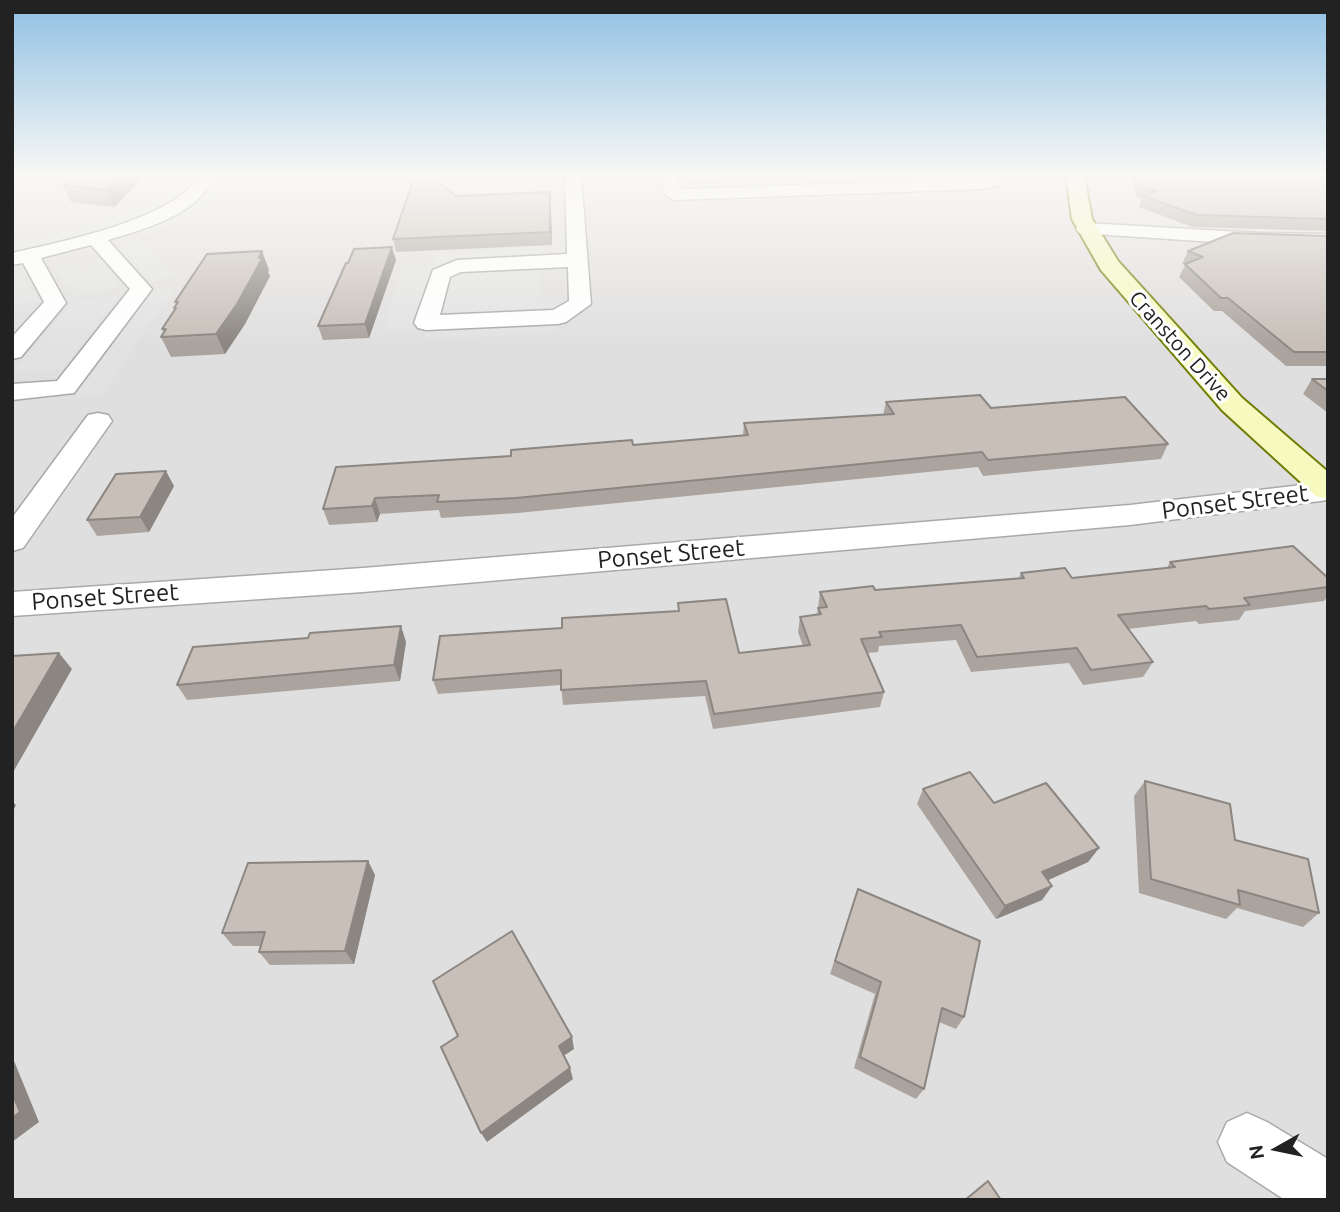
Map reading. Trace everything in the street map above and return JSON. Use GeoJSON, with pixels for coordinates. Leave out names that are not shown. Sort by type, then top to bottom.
{"type":"FeatureCollection","features":[{"type":"Feature","properties":{"kind":"street"},"geometry":{"type":"LineString","coordinates":[[12,352],[55,303],[21,257],[117,232]]}},
{"type":"Feature","properties":{"kind":"street"},"geometry":{"type":"LineString","coordinates":[[575,232],[580,304],[558,317],[426,323],[440,274],[457,266],[576,260]]}},
{"type":"Feature","properties":{"kind":"street","name":"Cranston Drive"},"geometry":{"type":"LineString","coordinates":[[1088,232],[1125,284],[1215,386],[1328,490]]}},
{"type":"Feature","properties":{"kind":"street"},"geometry":{"type":"LineString","coordinates":[[1130,232],[1328,240]]}},
{"type":"Feature","properties":{"kind":"street"},"geometry":{"type":"LineString","coordinates":[[12,392],[65,388],[141,289],[96,239]]}},
{"type":"Feature","properties":{"kind":"street"},"geometry":{"type":"LineString","coordinates":[[12,541],[98,421]]}},
{"type":"Feature","properties":{"kind":"street","name":"Ponset Street"},"geometry":{"type":"LineString","coordinates":[[12,604],[376,579],[1130,515],[1328,490]]}},
{"type":"Feature","properties":{"kind":"street"},"geometry":{"type":"LineString","coordinates":[[1247,1142],[1328,1193]]}},
{"type":"Feature","properties":{"kind":"shaded area"},"geometry":{"type":"Polygon","coordinates":[[[12,232],[1328,232],[1328,1200],[12,1200],[12,232]]]}},
{"type":"Feature","properties":{"kind":"shaded area"},"geometry":{"type":"Polygon","coordinates":[[[74,232],[99,232],[12,253],[12,247],[74,232]]]}},
{"type":"Feature","properties":{"kind":"shaded area"},"geometry":{"type":"Polygon","coordinates":[[[137,232],[155,232],[147,235],[137,232]]]}},
{"type":"Feature","properties":{"kind":"shaded area"},"geometry":{"type":"Polygon","coordinates":[[[141,241],[175,276],[153,282],[120,247],[141,241]]]}},
{"type":"Feature","properties":{"kind":"shaded area"},"geometry":{"type":"Polygon","coordinates":[[[540,250],[539,301],[559,301],[559,333],[424,339],[426,329],[383,331],[403,267],[435,266],[438,254],[540,250]]]}},
{"type":"Feature","properties":{"kind":"shaded area"},"geometry":{"type":"Polygon","coordinates":[[[76,265],[81,271],[104,265],[120,287],[74,297],[56,269],[76,265]]]}},
{"type":"Feature","properties":{"kind":"shaded area"},"geometry":{"type":"Polygon","coordinates":[[[19,272],[38,300],[14,306],[12,274],[19,272]]]}},
{"type":"Feature","properties":{"kind":"shaded area"},"geometry":{"type":"Polygon","coordinates":[[[174,289],[101,395],[74,397],[153,290],[174,289]]]}},
{"type":"Feature","properties":{"kind":"shaded area"},"geometry":{"type":"Polygon","coordinates":[[[118,298],[63,369],[12,372],[73,301],[118,298]]]}},
{"type":"Feature","properties":{"kind":"building"},"geometry":{"type":"Polygon","coordinates":[[[396,232],[550,232],[550,232],[393,239],[396,232]]]}},
{"type":"Feature","properties":{"kind":"building"},"geometry":{"type":"Polygon","coordinates":[[[1233,233],[1328,236],[1328,352],[1294,352],[1228,298],[1221,298],[1185,264],[1203,257],[1188,251],[1233,233]]]}},
{"type":"Feature","properties":{"kind":"building"},"geometry":{"type":"Polygon","coordinates":[[[392,247],[365,324],[318,326],[354,249],[392,247]]]}},
{"type":"Feature","properties":{"kind":"building"},"geometry":{"type":"Polygon","coordinates":[[[262,251],[259,258],[263,257],[237,304],[216,334],[161,337],[166,329],[162,329],[176,308],[178,302],[175,302],[207,254],[262,251]]]}},
{"type":"Feature","properties":{"kind":"building"},"geometry":{"type":"Polygon","coordinates":[[[1312,379],[1328,379],[1328,391],[1312,379]]]}},
{"type":"Feature","properties":{"kind":"building"},"geometry":{"type":"Polygon","coordinates":[[[980,395],[991,408],[1125,397],[1168,444],[988,460],[982,452],[516,498],[437,502],[439,495],[375,498],[372,506],[323,509],[336,467],[511,456],[511,450],[632,440],[633,445],[748,435],[744,423],[894,414],[886,402],[980,395]]]}},
{"type":"Feature","properties":{"kind":"building"},"geometry":{"type":"Polygon","coordinates":[[[166,471],[140,517],[87,520],[116,474],[166,471]]]}},
{"type":"Feature","properties":{"kind":"building"},"geometry":{"type":"Polygon","coordinates":[[[1293,546],[1328,578],[1328,587],[1244,598],[1250,605],[1209,609],[1206,606],[1118,615],[1153,662],[1091,670],[1077,648],[977,657],[961,625],[879,632],[882,637],[861,639],[884,692],[714,714],[706,681],[561,690],[561,670],[433,680],[440,636],[562,628],[562,618],[679,611],[678,603],[726,599],[739,653],[810,645],[800,617],[821,614],[818,608],[827,607],[820,592],[873,586],[875,590],[1024,578],[1021,573],[1065,568],[1072,578],[1175,567],[1170,562],[1293,546]]]}},
{"type":"Feature","properties":{"kind":"building"},"geometry":{"type":"Polygon","coordinates":[[[401,626],[394,665],[177,685],[193,647],[308,638],[310,633],[401,626]]]}},
{"type":"Feature","properties":{"kind":"building"},"geometry":{"type":"Polygon","coordinates":[[[59,653],[12,733],[12,656],[59,653]]]}},
{"type":"Feature","properties":{"kind":"building"},"geometry":{"type":"Polygon","coordinates":[[[970,772],[994,803],[1046,783],[1099,848],[1042,872],[1052,886],[1005,906],[923,789],[970,772]]]}},
{"type":"Feature","properties":{"kind":"building"},"geometry":{"type":"Polygon","coordinates":[[[1145,781],[1230,804],[1235,840],[1308,859],[1319,913],[1238,890],[1240,905],[1151,879],[1145,781]]]}},
{"type":"Feature","properties":{"kind":"building"},"geometry":{"type":"Polygon","coordinates":[[[368,861],[345,951],[259,952],[265,932],[222,933],[248,863],[368,861]]]}},
{"type":"Feature","properties":{"kind":"building"},"geometry":{"type":"Polygon","coordinates":[[[858,889],[980,941],[964,1017],[942,1008],[924,1089],[860,1057],[881,982],[835,961],[858,889]]]}},
{"type":"Feature","properties":{"kind":"building"},"geometry":{"type":"Polygon","coordinates":[[[512,931],[572,1037],[559,1046],[570,1068],[481,1133],[441,1047],[458,1036],[433,981],[512,931]]]}},
{"type":"Feature","properties":{"kind":"building"},"geometry":{"type":"Polygon","coordinates":[[[12,1093],[20,1112],[12,1118],[12,1093]]]}},
{"type":"Feature","properties":{"kind":"building"},"geometry":{"type":"Polygon","coordinates":[[[988,1181],[1001,1200],[965,1200],[988,1181]]]}}]}
